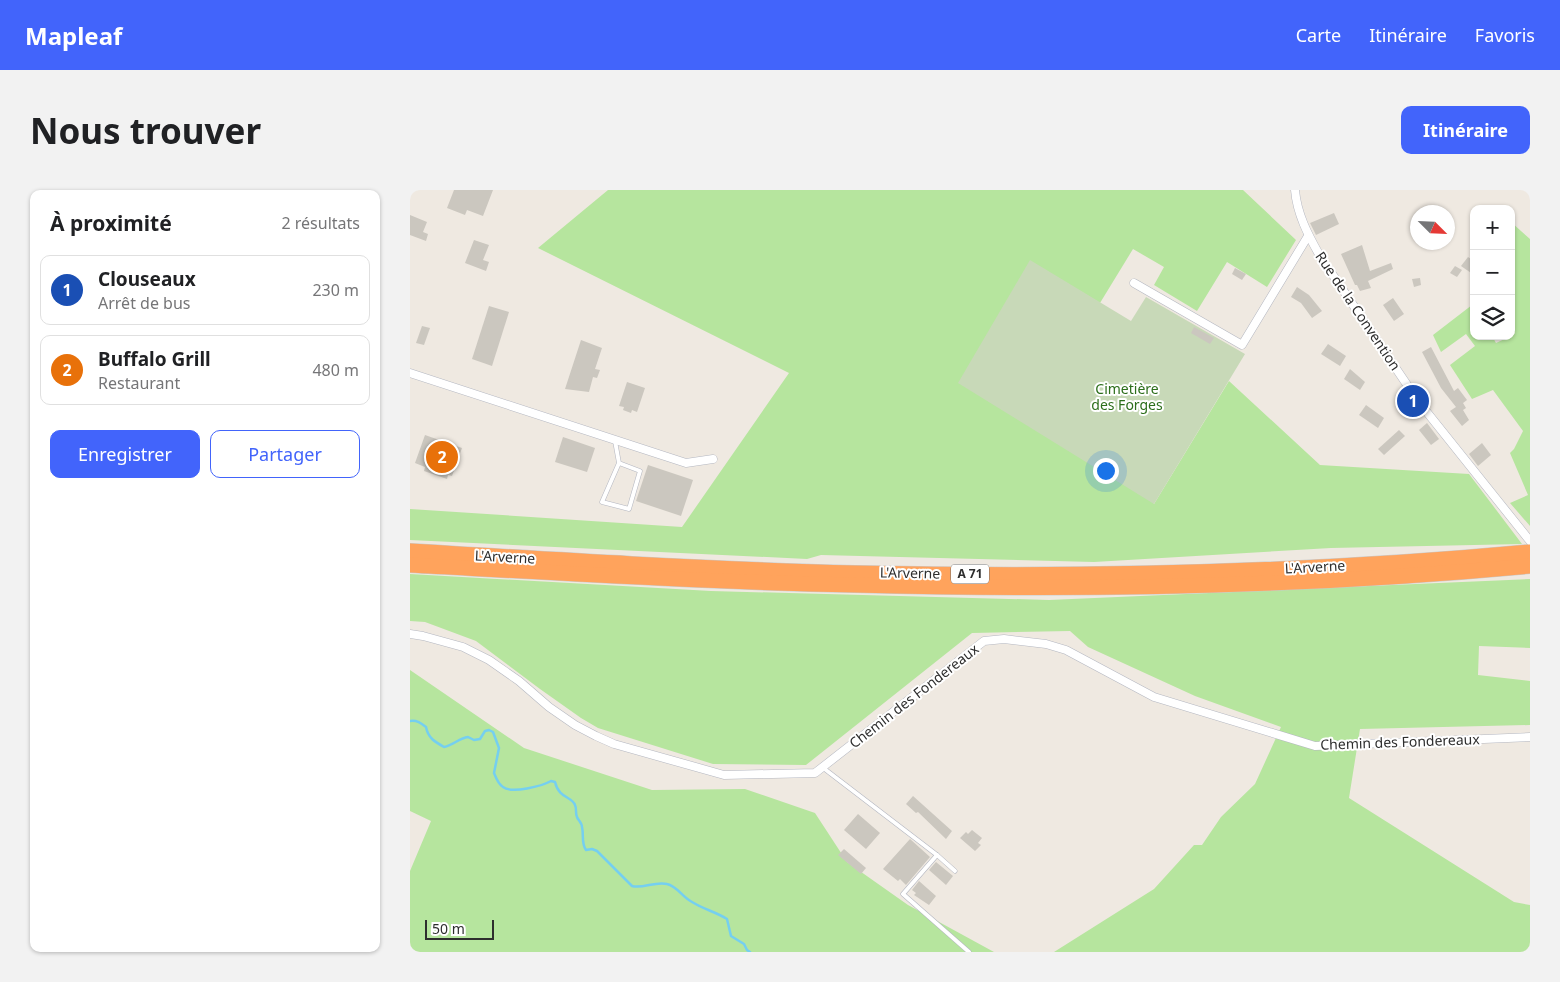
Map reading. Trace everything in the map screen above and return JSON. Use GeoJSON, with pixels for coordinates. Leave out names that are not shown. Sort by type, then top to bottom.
{"type":"FeatureCollection","features":[{"type":"Feature","properties":{"kind":"highway","name":"L'Arverne"},"geometry":{"type":"LineString","coordinates":[[410,551],[778,570],[1043,574],[1300,568],[1530,552]]}},
{"type":"Feature","properties":{"kind":"highway","name":"L'Arverne"},"geometry":{"type":"LineString","coordinates":[[410,565],[826,584],[1034,588],[1224,585],[1530,566]]}},
{"type":"Feature","properties":{"kind":"street","name":"Rue de la Convention"},"geometry":{"type":"LineString","coordinates":[[1295,190],[1298,209],[1308,236],[1418,401],[1530,541]]}},
{"type":"Feature","properties":{"kind":"street"},"geometry":{"type":"LineString","coordinates":[[1134,283],[1242,345],[1308,236]]}},
{"type":"Feature","properties":{"kind":"street"},"geometry":{"type":"LineString","coordinates":[[410,373],[686,464],[713,459]]}},
{"type":"Feature","properties":{"kind":"street","name":"Chemin des Fondereaux"},"geometry":{"type":"LineString","coordinates":[[410,634],[463,647],[489,660],[519,681],[549,708],[574,725],[596,736],[614,744],[724,775],[815,773],[984,641],[1004,640],[1046,644],[1066,650],[1154,697],[1315,746],[1530,737]]}},
{"type":"Feature","properties":{"kind":"lane"},"geometry":{"type":"LineString","coordinates":[[615,440],[619,462],[602,502],[629,509],[640,470],[619,462]]}},
{"type":"Feature","properties":{"kind":"lane"},"geometry":{"type":"LineString","coordinates":[[822,767],[937,855],[955,871]]}},
{"type":"Feature","properties":{"kind":"lane"},"geometry":{"type":"LineString","coordinates":[[937,855],[903,894],[969,952]]}},
{"type":"Feature","properties":{"kind":"green space"},"geometry":{"type":"Polygon","coordinates":[[[608,190],[1243,190],[1296,240],[1267,287],[1227,262],[1197,311],[1154,285],[1164,267],[1133,249],[1100,303],[1030,261],[1154,504],[1229,381],[1320,465],[1469,474],[1522,544],[1331,548],[1094,562],[821,555],[807,559],[410,540],[410,509],[682,527],[789,373],[538,248],[608,190]]]}},
{"type":"Feature","properties":{"kind":"green space"},"geometry":{"type":"Polygon","coordinates":[[[1515,226],[1530,239],[1530,526],[1510,503],[1528,495],[1510,453],[1523,431],[1493,390],[1472,399],[1450,365],[1475,346],[1470,340],[1494,340],[1496,343],[1502,340],[1515,340],[1515,226]]]}},
{"type":"Feature","properties":{"kind":"green space","name":"Cimetière des Forges"},"geometry":{"type":"Polygon","coordinates":[[[1030,260],[1131,321],[1146,297],[1245,354],[1154,504],[958,383],[1030,260]]]}},
{"type":"Feature","properties":{"kind":"green space"},"geometry":{"type":"Polygon","coordinates":[[[1470,307],[1470,339],[1466,334],[1441,352],[1433,335],[1470,307]]]}},
{"type":"Feature","properties":{"kind":"green space"},"geometry":{"type":"Polygon","coordinates":[[[410,574],[711,591],[1049,600],[1530,579],[1530,648],[1479,646],[1478,675],[1530,681],[1530,725],[1360,729],[1349,798],[1514,902],[1530,905],[1530,952],[1054,952],[1154,889],[1194,845],[1202,845],[1221,817],[1255,784],[1281,727],[1195,696],[1088,647],[1070,631],[972,633],[806,765],[713,764],[598,728],[540,689],[476,641],[425,622],[410,621],[410,574]]]}},
{"type":"Feature","properties":{"kind":"green space"},"geometry":{"type":"Polygon","coordinates":[[[410,670],[524,748],[652,790],[745,789],[815,813],[847,862],[908,905],[994,952],[410,952],[410,871],[431,821],[410,811],[410,670]]]}},
{"type":"Feature","properties":{"kind":"building"},"geometry":{"type":"Polygon","coordinates":[[[454,190],[493,190],[483,216],[467,210],[465,215],[447,208],[454,190]]]}},
{"type":"Feature","properties":{"kind":"building"},"geometry":{"type":"Polygon","coordinates":[[[1334,213],[1339,224],[1316,235],[1310,223],[1334,213]]]}},
{"type":"Feature","properties":{"kind":"building"},"geometry":{"type":"Polygon","coordinates":[[[410,215],[427,222],[423,232],[428,234],[426,241],[410,235],[410,215]]]}},
{"type":"Feature","properties":{"kind":"building"},"geometry":{"type":"Polygon","coordinates":[[[474,240],[489,245],[483,260],[489,262],[486,271],[465,263],[474,240]]]}},
{"type":"Feature","properties":{"kind":"building"},"geometry":{"type":"Polygon","coordinates":[[[1362,245],[1370,271],[1391,263],[1393,269],[1368,281],[1371,288],[1360,291],[1357,285],[1355,285],[1341,254],[1362,245]]]}},
{"type":"Feature","properties":{"kind":"building"},"geometry":{"type":"Polygon","coordinates":[[[1468,257],[1470,258],[1470,272],[1461,266],[1468,257]]]}},
{"type":"Feature","properties":{"kind":"building"},"geometry":{"type":"Polygon","coordinates":[[[1455,266],[1462,270],[1457,277],[1450,273],[1455,266]]]}},
{"type":"Feature","properties":{"kind":"building"},"geometry":{"type":"Polygon","coordinates":[[[1235,268],[1246,274],[1242,280],[1232,274],[1235,268]]]}},
{"type":"Feature","properties":{"kind":"building"},"geometry":{"type":"Polygon","coordinates":[[[1420,278],[1421,285],[1414,287],[1412,279],[1420,278]]]}},
{"type":"Feature","properties":{"kind":"building"},"geometry":{"type":"Polygon","coordinates":[[[1297,287],[1309,295],[1322,311],[1312,318],[1301,303],[1291,297],[1297,287]]]}},
{"type":"Feature","properties":{"kind":"building"},"geometry":{"type":"Polygon","coordinates":[[[1393,298],[1404,314],[1394,321],[1383,305],[1393,298]]]}},
{"type":"Feature","properties":{"kind":"building"},"geometry":{"type":"Polygon","coordinates":[[[489,306],[509,312],[492,366],[472,359],[489,306]]]}},
{"type":"Feature","properties":{"kind":"building"},"geometry":{"type":"Polygon","coordinates":[[[422,326],[430,328],[424,345],[416,343],[422,326]]]}},
{"type":"Feature","properties":{"kind":"building"},"geometry":{"type":"Polygon","coordinates":[[[1194,327],[1214,338],[1210,344],[1191,333],[1194,327]]]}},
{"type":"Feature","properties":{"kind":"building"},"geometry":{"type":"Polygon","coordinates":[[[581,340],[602,348],[595,369],[600,370],[597,378],[593,377],[589,392],[565,389],[581,340]]]}},
{"type":"Feature","properties":{"kind":"building"},"geometry":{"type":"Polygon","coordinates":[[[1328,344],[1346,356],[1340,366],[1321,354],[1328,344]]]}},
{"type":"Feature","properties":{"kind":"building"},"geometry":{"type":"Polygon","coordinates":[[[1431,347],[1454,391],[1458,388],[1467,400],[1463,403],[1466,408],[1463,410],[1469,420],[1462,426],[1450,411],[1456,407],[1441,388],[1422,352],[1431,347]]]}},
{"type":"Feature","properties":{"kind":"building"},"geometry":{"type":"Polygon","coordinates":[[[1350,369],[1365,382],[1360,390],[1344,379],[1350,369]]]}},
{"type":"Feature","properties":{"kind":"building"},"geometry":{"type":"Polygon","coordinates":[[[627,382],[645,388],[637,412],[632,410],[631,413],[623,410],[624,407],[619,406],[627,382]]]}},
{"type":"Feature","properties":{"kind":"building"},"geometry":{"type":"Polygon","coordinates":[[[1366,405],[1384,418],[1378,428],[1359,415],[1366,405]]]}},
{"type":"Feature","properties":{"kind":"building"},"geometry":{"type":"Polygon","coordinates":[[[1427,423],[1439,439],[1431,445],[1419,430],[1427,423]]]}},
{"type":"Feature","properties":{"kind":"building"},"geometry":{"type":"Polygon","coordinates":[[[1399,430],[1405,436],[1384,455],[1378,449],[1399,430]]]}},
{"type":"Feature","properties":{"kind":"building"},"geometry":{"type":"Polygon","coordinates":[[[425,435],[462,448],[452,476],[448,475],[447,479],[424,471],[425,467],[415,463],[425,435]]]}},
{"type":"Feature","properties":{"kind":"building"},"geometry":{"type":"Polygon","coordinates":[[[563,437],[595,448],[587,472],[555,462],[563,437]]]}},
{"type":"Feature","properties":{"kind":"building"},"geometry":{"type":"Polygon","coordinates":[[[1482,443],[1491,455],[1478,466],[1469,454],[1482,443]]]}},
{"type":"Feature","properties":{"kind":"building"},"geometry":{"type":"Polygon","coordinates":[[[648,465],[693,480],[681,516],[636,501],[648,465]]]}},
{"type":"Feature","properties":{"kind":"building"},"geometry":{"type":"Polygon","coordinates":[[[913,796],[952,831],[946,839],[918,812],[916,813],[906,804],[913,796]]]}},
{"type":"Feature","properties":{"kind":"building"},"geometry":{"type":"Polygon","coordinates":[[[858,814],[880,833],[866,849],[844,830],[858,814]]]}},
{"type":"Feature","properties":{"kind":"building"},"geometry":{"type":"Polygon","coordinates":[[[972,830],[982,838],[978,843],[981,845],[975,851],[960,838],[966,832],[968,834],[972,830]]]}},
{"type":"Feature","properties":{"kind":"building"},"geometry":{"type":"Polygon","coordinates":[[[910,839],[930,857],[906,885],[883,869],[910,839]]]}},
{"type":"Feature","properties":{"kind":"building"},"geometry":{"type":"Polygon","coordinates":[[[844,849],[866,868],[861,874],[838,855],[844,849]]]}},
{"type":"Feature","properties":{"kind":"building"},"geometry":{"type":"Polygon","coordinates":[[[936,862],[953,876],[946,885],[929,870],[936,862]]]}},
{"type":"Feature","properties":{"kind":"building"},"geometry":{"type":"Polygon","coordinates":[[[919,881],[936,896],[929,905],[914,895],[916,893],[912,890],[919,881]]]}},
{"type":"Feature","properties":{"kind":"waterway"},"geometry":{"type":"LineString","coordinates":[[410,721],[421,723],[426,727],[432,739],[444,747],[468,737],[474,740],[480,739],[485,731],[493,732],[499,748],[494,773],[501,786],[513,790],[534,787],[551,781],[555,782],[559,792],[575,805],[576,816],[582,826],[583,842],[586,850],[592,849],[597,851],[632,886],[640,887],[663,883],[671,885],[692,902],[727,919],[731,936],[744,944],[750,952]]}},
{"type":"Feature","properties":{"kind":"place","name":"Clouseaux"},"geometry":{"type":"Point","coordinates":[1413,401]}},
{"type":"Feature","properties":{"kind":"place","name":"Buffalo Grill"},"geometry":{"type":"Point","coordinates":[442,457]}}]}
